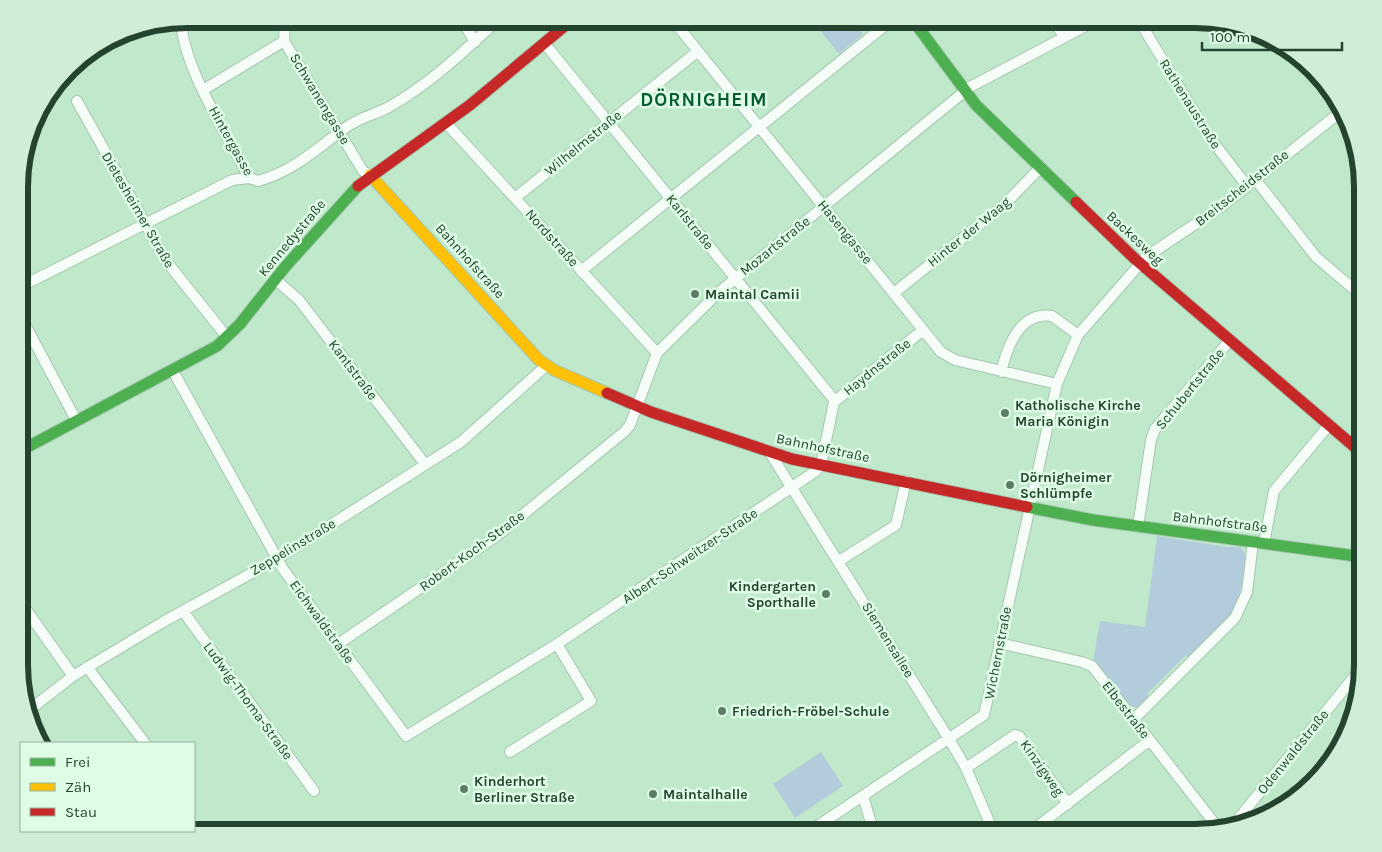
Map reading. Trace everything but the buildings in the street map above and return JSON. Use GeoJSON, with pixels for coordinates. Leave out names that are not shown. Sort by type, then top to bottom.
{"type":"FeatureCollection","features":[{"type":"Feature","properties":{"kind":"street","name":"Hintergasse"},"geometry":{"type":"LineString","coordinates":[[183,28],[187,53],[203,90],[249,178],[258,181],[294,166],[352,123],[389,107],[410,94],[446,69],[489,28]]}},
{"type":"Feature","properties":{"kind":"street","name":"Schwanengasse"},"geometry":{"type":"LineString","coordinates":[[283,28],[284,41],[363,171],[370,175]]}},
{"type":"Feature","properties":{"kind":"street"},"geometry":{"type":"LineString","coordinates":[[466,28],[474,42]]}},
{"type":"Feature","properties":{"kind":"street","name":"Kennedystraße"},"geometry":{"type":"LineString","coordinates":[[28,447],[208,352],[227,337],[350,194],[370,175],[446,123],[563,28]]}},
{"type":"Feature","properties":{"kind":"street","name":"Hasengasse"},"geometry":{"type":"LineString","coordinates":[[679,28],[923,330],[950,358],[1001,372],[1057,384]]}},
{"type":"Feature","properties":{"kind":"street"},"geometry":{"type":"LineString","coordinates":[[581,271],[882,28]]}},
{"type":"Feature","properties":{"kind":"street","name":"Backesweg"},"geometry":{"type":"LineString","coordinates":[[919,28],[965,92],[1140,264],[1354,446]]}},
{"type":"Feature","properties":{"kind":"street"},"geometry":{"type":"LineString","coordinates":[[1058,28],[1064,36]]}},
{"type":"Feature","properties":{"kind":"street","name":"Mozartstraße"},"geometry":{"type":"LineString","coordinates":[[637,406],[657,353],[736,278],[965,92],[987,77],[1080,28]]}},
{"type":"Feature","properties":{"kind":"street","name":"Rathenaustraße"},"geometry":{"type":"LineString","coordinates":[[1143,28],[1210,138],[1247,186]]}},
{"type":"Feature","properties":{"kind":"street","name":"Hintergasse"},"geometry":{"type":"LineString","coordinates":[[203,90],[284,41]]}},
{"type":"Feature","properties":{"kind":"street","name":"Karlstraße"},"geometry":{"type":"LineString","coordinates":[[545,44],[835,401]]}},
{"type":"Feature","properties":{"kind":"street","name":"Wilhelmstraße"},"geometry":{"type":"LineString","coordinates":[[515,198],[698,51]]}},
{"type":"Feature","properties":{"kind":"street","name":"Dietesheimer Straße"},"geometry":{"type":"LineString","coordinates":[[77,101],[143,223],[166,261],[227,337]]}},
{"type":"Feature","properties":{"kind":"street","name":"Breitscheidstraße"},"geometry":{"type":"LineString","coordinates":[[1057,384],[1078,336],[1146,257],[1203,219],[1337,115]]}},
{"type":"Feature","properties":{"kind":"street","name":"Nordstraße"},"geometry":{"type":"LineString","coordinates":[[446,123],[657,353]]}},
{"type":"Feature","properties":{"kind":"street","name":"Hinter der Waag"},"geometry":{"type":"LineString","coordinates":[[894,293],[1003,206],[1041,168]]}},
{"type":"Feature","properties":{"kind":"street","name":"Bahnhofstraße"},"geometry":{"type":"LineString","coordinates":[[370,175],[546,365],[637,406],[770,453],[821,465],[906,481],[1029,508],[1138,527],[1354,556]]}},
{"type":"Feature","properties":{"kind":"street"},"geometry":{"type":"LineString","coordinates":[[28,282],[232,180],[249,178]]}},
{"type":"Feature","properties":{"kind":"street"},"geometry":{"type":"LineString","coordinates":[[1255,179],[1316,257],[1354,289]]}},
{"type":"Feature","properties":{"kind":"street","name":"Kantstraße"},"geometry":{"type":"LineString","coordinates":[[276,280],[299,300],[425,464]]}},
{"type":"Feature","properties":{"kind":"street"},"geometry":{"type":"LineString","coordinates":[[1001,372],[1011,339],[1026,323],[1034,319],[1052,316],[1078,336]]}},
{"type":"Feature","properties":{"kind":"street"},"geometry":{"type":"LineString","coordinates":[[28,330],[76,420]]}},
{"type":"Feature","properties":{"kind":"street","name":"Haydnstraße"},"geometry":{"type":"LineString","coordinates":[[821,465],[835,401],[923,330]]}},
{"type":"Feature","properties":{"kind":"street","name":"Schubertstraße"},"geometry":{"type":"LineString","coordinates":[[1138,527],[1151,440],[1155,429],[1230,340]]}},
{"type":"Feature","properties":{"kind":"street","name":"Zeppelinstraße"},"geometry":{"type":"LineString","coordinates":[[33,707],[87,667],[277,558],[462,442],[546,365]]}},
{"type":"Feature","properties":{"kind":"street","name":"Eichwaldstraße"},"geometry":{"type":"LineString","coordinates":[[173,371],[277,558],[406,736]]}},
{"type":"Feature","properties":{"kind":"street","name":"Wichernstraße"},"geometry":{"type":"LineString","coordinates":[[821,824],[984,714],[1057,384]]}},
{"type":"Feature","properties":{"kind":"street","name":"Robert-Koch-Straße"},"geometry":{"type":"LineString","coordinates":[[338,644],[508,527],[624,432],[630,425],[637,406]]}},
{"type":"Feature","properties":{"kind":"street"},"geometry":{"type":"LineString","coordinates":[[1134,719],[1235,618],[1248,592],[1259,542],[1276,487],[1329,425]]}},
{"type":"Feature","properties":{"kind":"street","name":"Siemensallee"},"geometry":{"type":"LineString","coordinates":[[770,453],[949,739],[966,768],[990,824]]}},
{"type":"Feature","properties":{"kind":"street","name":"Albert-Schweitzer-Straße"},"geometry":{"type":"LineString","coordinates":[[406,736],[557,644],[792,488],[816,471],[821,465]]}},
{"type":"Feature","properties":{"kind":"street"},"geometry":{"type":"LineString","coordinates":[[839,561],[896,525],[906,481]]}},
{"type":"Feature","properties":{"kind":"street","name":"Ludwig-Thoma-Straße"},"geometry":{"type":"LineString","coordinates":[[183,611],[314,791]]}},
{"type":"Feature","properties":{"kind":"street"},"geometry":{"type":"LineString","coordinates":[[28,612],[73,676]]}},
{"type":"Feature","properties":{"kind":"street"},"geometry":{"type":"LineString","coordinates":[[510,752],[591,701],[557,644]]}},
{"type":"Feature","properties":{"kind":"street","name":"Elbestraße"},"geometry":{"type":"LineString","coordinates":[[999,644],[1088,663],[1214,823]]}},
{"type":"Feature","properties":{"kind":"street"},"geometry":{"type":"LineString","coordinates":[[87,667],[144,742]]}},
{"type":"Feature","properties":{"kind":"street","name":"Odenwaldstraße"},"geometry":{"type":"LineString","coordinates":[[1239,818],[1354,678]]}},
{"type":"Feature","properties":{"kind":"street","name":"Kinzigweg"},"geometry":{"type":"LineString","coordinates":[[966,768],[1015,735],[1019,736],[1068,804]]}},
{"type":"Feature","properties":{"kind":"street"},"geometry":{"type":"LineString","coordinates":[[1041,824],[1150,740]]}},
{"type":"Feature","properties":{"kind":"street"},"geometry":{"type":"LineString","coordinates":[[863,796],[871,824]]}},
{"type":"Feature","properties":{"kind":"shaded area"},"geometry":{"type":"Polygon","coordinates":[[[818,28],[858,28],[863,34],[839,54],[818,28]]]}},
{"type":"Feature","properties":{"kind":"shaded area"},"geometry":{"type":"Polygon","coordinates":[[[1157,536],[1227,547],[1241,547],[1246,556],[1241,590],[1224,625],[1190,659],[1186,655],[1147,694],[1151,698],[1141,708],[1129,706],[1093,661],[1100,621],[1145,627],[1157,536]]]}},
{"type":"Feature","properties":{"kind":"shaded area"},"geometry":{"type":"Polygon","coordinates":[[[821,752],[843,786],[795,818],[773,784],[821,752]]]}},
{"type":"Feature","properties":{"kind":"traffic: fast"},"geometry":{"type":"LineString","coordinates":[[919,28],[976,105],[1076,202]]}},
{"type":"Feature","properties":{"kind":"traffic: fast"},"geometry":{"type":"LineString","coordinates":[[28,447],[217,346],[240,324],[285,267],[358,186]]}},
{"type":"Feature","properties":{"kind":"traffic: fast"},"geometry":{"type":"LineString","coordinates":[[1027,507],[1093,520],[1354,556]]}},
{"type":"Feature","properties":{"kind":"traffic: slow"},"geometry":{"type":"LineString","coordinates":[[370,175],[539,360],[554,370],[607,393]]}},
{"type":"Feature","properties":{"kind":"traffic: jam"},"geometry":{"type":"LineString","coordinates":[[358,186],[470,105],[562,28]]}},
{"type":"Feature","properties":{"kind":"traffic: jam"},"geometry":{"type":"LineString","coordinates":[[1076,202],[1134,258],[1354,446]]}},
{"type":"Feature","properties":{"kind":"traffic: jam"},"geometry":{"type":"LineString","coordinates":[[607,393],[651,412],[792,459],[1027,507]]}},
{"type":"Feature","properties":{"kind":"place","name":"Maintal Camii"},"geometry":{"type":"Point","coordinates":[695,294]}},
{"type":"Feature","properties":{"kind":"place","name":"Katholische Kirche Maria Königin"},"geometry":{"type":"Point","coordinates":[1005,413]}},
{"type":"Feature","properties":{"kind":"place","name":"Dörnigheimer Schlümpfe"},"geometry":{"type":"Point","coordinates":[1010,485]}},
{"type":"Feature","properties":{"kind":"place","name":"Kindergarten Sporthalle"},"geometry":{"type":"Point","coordinates":[826,594]}},
{"type":"Feature","properties":{"kind":"place","name":"Friedrich-Fröbel-Schule"},"geometry":{"type":"Point","coordinates":[722,711]}},
{"type":"Feature","properties":{"kind":"place","name":"Kinderhort Berliner Straße"},"geometry":{"type":"Point","coordinates":[464,789]}},
{"type":"Feature","properties":{"kind":"place","name":"Maintalhalle"},"geometry":{"type":"Point","coordinates":[653,794]}},
{"type":"Feature","properties":{"kind":"district","name":"DÖRNIGHEIM"},"geometry":{"type":"Point","coordinates":[704,100]}}]}
